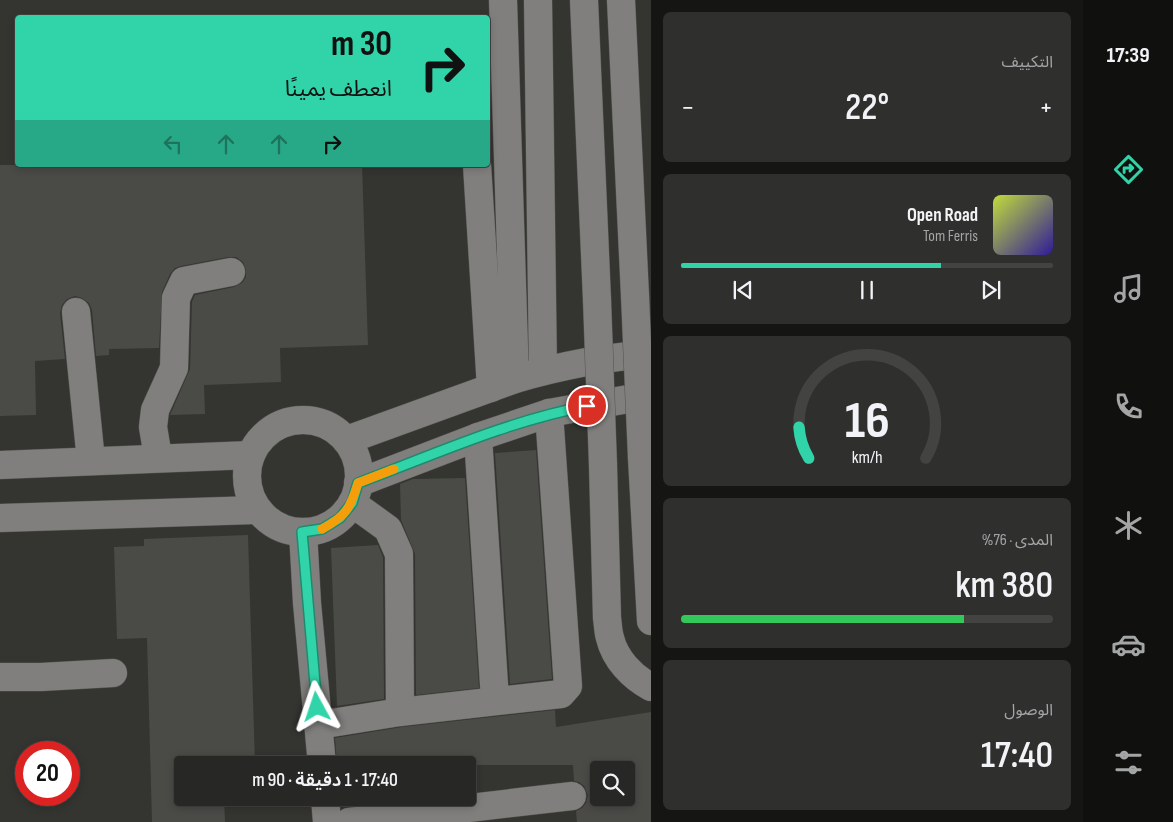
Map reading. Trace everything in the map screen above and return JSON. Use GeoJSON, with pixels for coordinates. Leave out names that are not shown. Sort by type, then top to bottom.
{"type":"FeatureCollection","features":[{"type":"Feature","properties":{"kind":"lane"},"geometry":{"type":"LineString","coordinates":[[503,0],[503,384]]}},
{"type":"Feature","properties":{"kind":"lane"},"geometry":{"type":"LineString","coordinates":[[538,0],[543,371]]}},
{"type":"Feature","properties":{"kind":"lane"},"geometry":{"type":"LineString","coordinates":[[584,0],[597,300],[607,618],[610,638],[618,658],[632,674],[650,687]]}},
{"type":"Feature","properties":{"kind":"lane"},"geometry":{"type":"LineString","coordinates":[[621,0],[650,621]]}},
{"type":"Feature","properties":{"kind":"lane"},"geometry":{"type":"LineString","coordinates":[[477,167],[503,384]]}},
{"type":"Feature","properties":{"kind":"lane"},"geometry":{"type":"LineString","coordinates":[[158,457],[154,427],[155,410],[174,368],[176,298],[184,280],[231,272]]}},
{"type":"Feature","properties":{"kind":"lane"},"geometry":{"type":"LineString","coordinates":[[76,312],[91,461]]}},
{"type":"Feature","properties":{"kind":"lane"},"geometry":{"type":"LineString","coordinates":[[347,440],[543,371],[584,362],[650,354]]}},
{"type":"Feature","properties":{"kind":"lane"},"geometry":{"type":"LineString","coordinates":[[355,493],[478,437],[550,414],[650,395]]}},
{"type":"Feature","properties":{"kind":"lane"},"geometry":{"type":"LineString","coordinates":[[319,725],[400,712],[561,694],[568,686],[550,414]]}},
{"type":"Feature","properties":{"kind":"lane"},"geometry":{"type":"LineString","coordinates":[[306,420],[328,426],[347,440],[355,454],[358,468],[355,493],[340,518],[322,529],[302,532],[286,530],[270,522],[258,510],[249,493],[247,474],[251,455],[264,436],[284,423],[306,420]]}},
{"type":"Feature","properties":{"kind":"lane"},"geometry":{"type":"LineString","coordinates":[[478,437],[495,700]]}},
{"type":"Feature","properties":{"kind":"lane"},"geometry":{"type":"LineString","coordinates":[[0,465],[158,457],[251,455]]}},
{"type":"Feature","properties":{"kind":"lane"},"geometry":{"type":"LineString","coordinates":[[355,493],[388,529],[399,554],[400,712]]}},
{"type":"Feature","properties":{"kind":"lane"},"geometry":{"type":"LineString","coordinates":[[0,518],[258,510]]}},
{"type":"Feature","properties":{"kind":"lane"},"geometry":{"type":"LineString","coordinates":[[302,532],[321,756]]}},
{"type":"Feature","properties":{"kind":"lane"},"geometry":{"type":"LineString","coordinates":[[0,677],[41,677],[113,672]]}},
{"type":"Feature","properties":{"kind":"lane"},"geometry":{"type":"LineString","coordinates":[[350,822],[572,796]]}},
{"type":"Feature","properties":{"kind":"lane"},"geometry":{"type":"LineString","coordinates":[[326,806],[327,822]]}},
{"type":"Feature","properties":{"kind":"building"},"geometry":{"type":"Polygon","coordinates":[[[0,165],[15,165],[15,167],[362,167],[368,345],[280,348],[281,382],[204,385],[205,414],[170,415],[190,369],[192,302],[195,295],[234,287],[242,283],[246,277],[243,262],[236,257],[181,266],[175,268],[170,274],[162,292],[159,348],[109,349],[109,355],[96,356],[92,310],[89,303],[75,296],[67,299],[62,305],[60,313],[65,359],[35,361],[36,415],[0,416],[0,165]]]}},
{"type":"Feature","properties":{"kind":"building"},"geometry":{"type":"Polygon","coordinates":[[[536,450],[552,679],[510,684],[495,453],[536,450]]]}},
{"type":"Feature","properties":{"kind":"building"},"geometry":{"type":"Polygon","coordinates":[[[465,478],[479,688],[416,695],[415,554],[401,520],[400,484],[413,479],[465,478]]]}},
{"type":"Feature","properties":{"kind":"building"},"geometry":{"type":"Polygon","coordinates":[[[248,535],[255,756],[174,756],[174,806],[224,806],[225,822],[152,822],[147,638],[117,639],[114,547],[144,546],[144,539],[248,535]]]}},
{"type":"Feature","properties":{"kind":"building"},"geometry":{"type":"Polygon","coordinates":[[[378,545],[383,557],[384,699],[337,706],[331,548],[378,545]]]}},
{"type":"Feature","properties":{"kind":"building"},"geometry":{"type":"Polygon","coordinates":[[[555,710],[556,727],[651,712],[651,822],[577,822],[576,811],[586,803],[588,795],[584,786],[574,781],[573,765],[476,765],[476,756],[336,756],[335,738],[402,727],[555,710]]]}},
{"type":"Feature","properties":{"kind":"slow traffic"},"geometry":{"type":"LineString","coordinates":[[322,529],[340,518],[352,503],[358,483],[394,469]]}},
{"type":"Feature","properties":{"kind":"route"},"geometry":{"type":"LineString","coordinates":[[317,707],[302,532],[322,529],[340,518],[352,503],[358,483],[478,437],[550,414],[587,406]]}}]}
